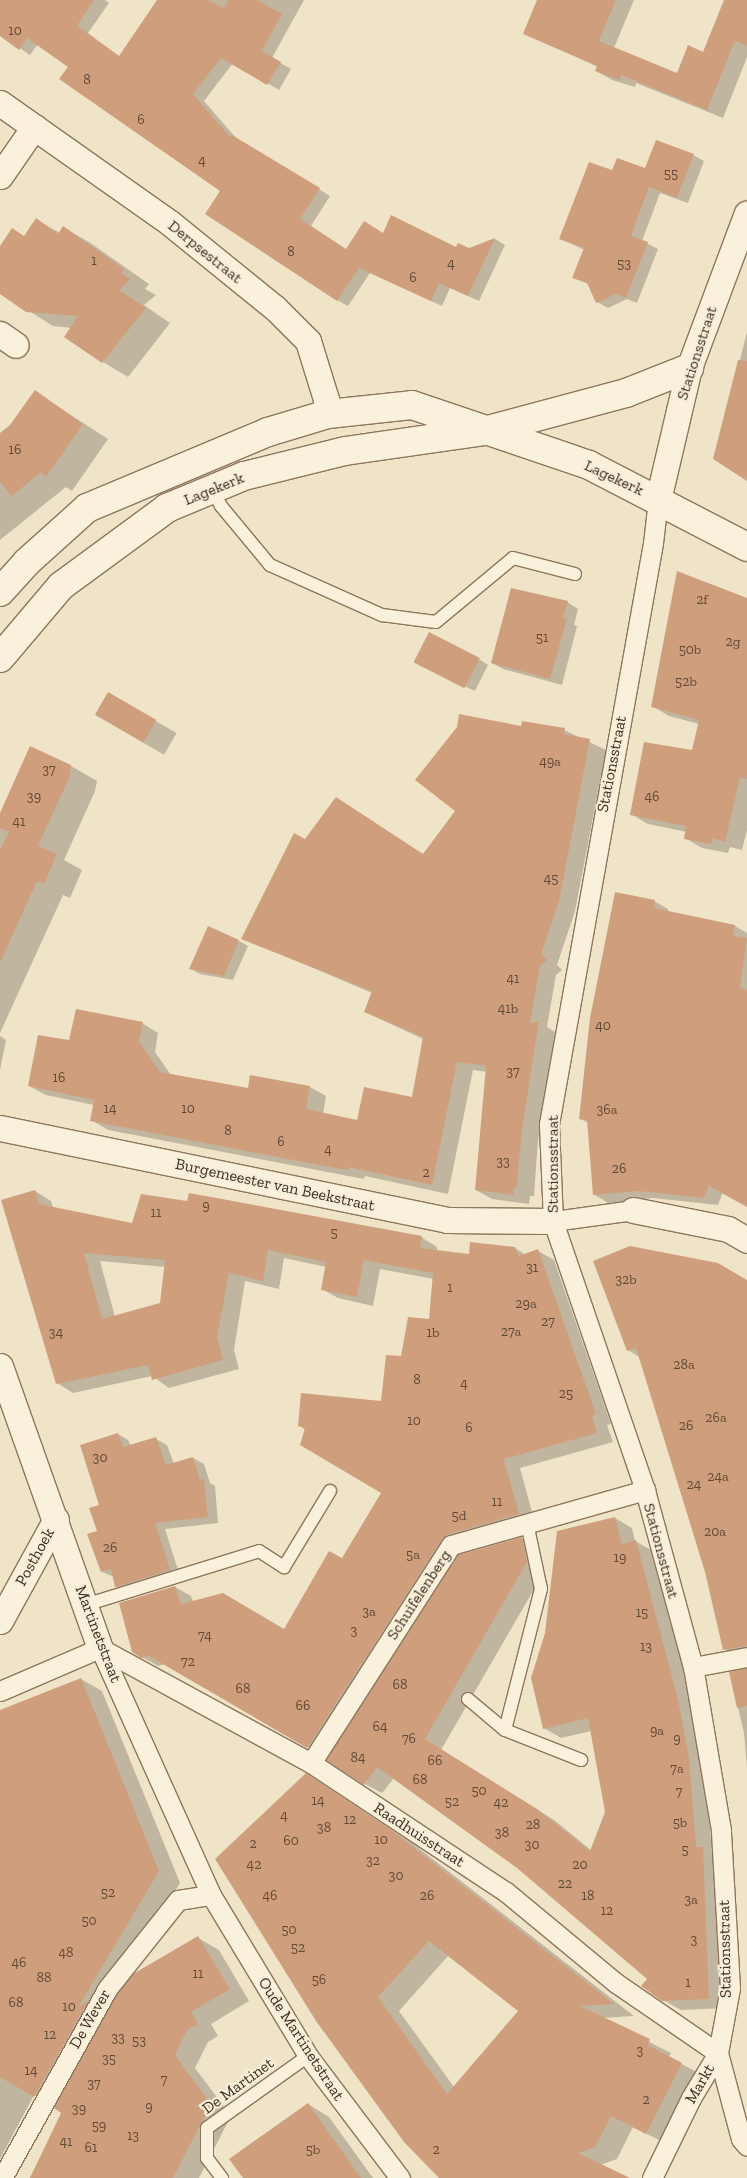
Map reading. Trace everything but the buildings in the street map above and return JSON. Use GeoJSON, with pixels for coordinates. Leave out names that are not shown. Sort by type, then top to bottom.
{"type":"FeatureCollection","features":[{"type":"Feature","properties":{"kind":"street","name":"Derpsestraat"},"geometry":{"type":"LineString","coordinates":[[0,103],[170,223],[275,308],[308,341],[326,399],[328,414]]}},
{"type":"Feature","properties":{"kind":"street"},"geometry":{"type":"LineString","coordinates":[[0,176],[34,127]]}},
{"type":"Feature","properties":{"kind":"street","name":"Stationsstraat"},"geometry":{"type":"LineString","coordinates":[[718,2053],[730,1988],[721,1830],[693,1667],[645,1490],[553,1221],[549,1124],[654,543],[658,500],[689,368],[747,212]]}},
{"type":"Feature","properties":{"kind":"street"},"geometry":{"type":"LineString","coordinates":[[484,431],[626,393],[689,368]]}},
{"type":"Feature","properties":{"kind":"street","name":"Lagekerk"},"geometry":{"type":"LineString","coordinates":[[0,592],[27,562],[87,508],[268,432],[328,414],[412,406],[589,465],[747,547]]}},
{"type":"Feature","properties":{"kind":"street","name":"Lagekerk"},"geometry":{"type":"LineString","coordinates":[[1,650],[61,586],[168,508],[244,476],[318,457],[484,431]]}},
{"type":"Feature","properties":{"kind":"street","name":"Burgemeester van Beekstraat"},"geometry":{"type":"LineString","coordinates":[[0,1128],[446,1220],[553,1221]]}},
{"type":"Feature","properties":{"kind":"street"},"geometry":{"type":"LineString","coordinates":[[553,1221],[633,1210],[728,1229],[747,1240]]}},
{"type":"Feature","properties":{"kind":"street","name":"Martinetstraat"},"geometry":{"type":"LineString","coordinates":[[0,1366],[56,1519],[100,1648],[211,1895]]}},
{"type":"Feature","properties":{"kind":"street","name":"Schuifelenberg"},"geometry":{"type":"LineString","coordinates":[[311,1764],[451,1545],[645,1490]]}},
{"type":"Feature","properties":{"kind":"street","name":"Posthoek"},"geometry":{"type":"LineString","coordinates":[[0,1621],[56,1519]]}},
{"type":"Feature","properties":{"kind":"street"},"geometry":{"type":"LineString","coordinates":[[0,1691],[100,1648]]}},
{"type":"Feature","properties":{"kind":"street","name":"Raadhuisstraat"},"geometry":{"type":"LineString","coordinates":[[100,1648],[311,1764],[506,1892],[616,1983],[718,2053]]}},
{"type":"Feature","properties":{"kind":"street"},"geometry":{"type":"LineString","coordinates":[[693,1667],[747,1657]]}},
{"type":"Feature","properties":{"kind":"street","name":"Oude Martinetstraat"},"geometry":{"type":"LineString","coordinates":[[211,1895],[308,2056],[400,2178]]}},
{"type":"Feature","properties":{"kind":"street","name":"De Wever"},"geometry":{"type":"LineString","coordinates":[[4,2166],[107,1989],[178,1900],[211,1895]]}},
{"type":"Feature","properties":{"kind":"street","name":"Markt"},"geometry":{"type":"LineString","coordinates":[[718,2053],[741,2139],[747,2146]]}},
{"type":"Feature","properties":{"kind":"street","name":"Markt"},"geometry":{"type":"LineString","coordinates":[[652,2178],[691,2098],[718,2053]]}},
{"type":"Feature","properties":{"kind":"lane"},"geometry":{"type":"LineString","coordinates":[[212,490],[221,506],[270,565],[382,615],[436,622],[513,558],[575,574]]}},
{"type":"Feature","properties":{"kind":"lane"},"geometry":{"type":"LineString","coordinates":[[85,1604],[259,1551],[284,1567],[330,1491]]}},
{"type":"Feature","properties":{"kind":"lane"},"geometry":{"type":"LineString","coordinates":[[505,1730],[541,1589],[527,1523]]}},
{"type":"Feature","properties":{"kind":"lane"},"geometry":{"type":"LineString","coordinates":[[468,1699],[505,1730],[581,1760]]}},
{"type":"Feature","properties":{"kind":"lane","name":"De Martinet"},"geometry":{"type":"LineString","coordinates":[[222,2178],[208,2158],[207,2128],[308,2056]]}}]}
